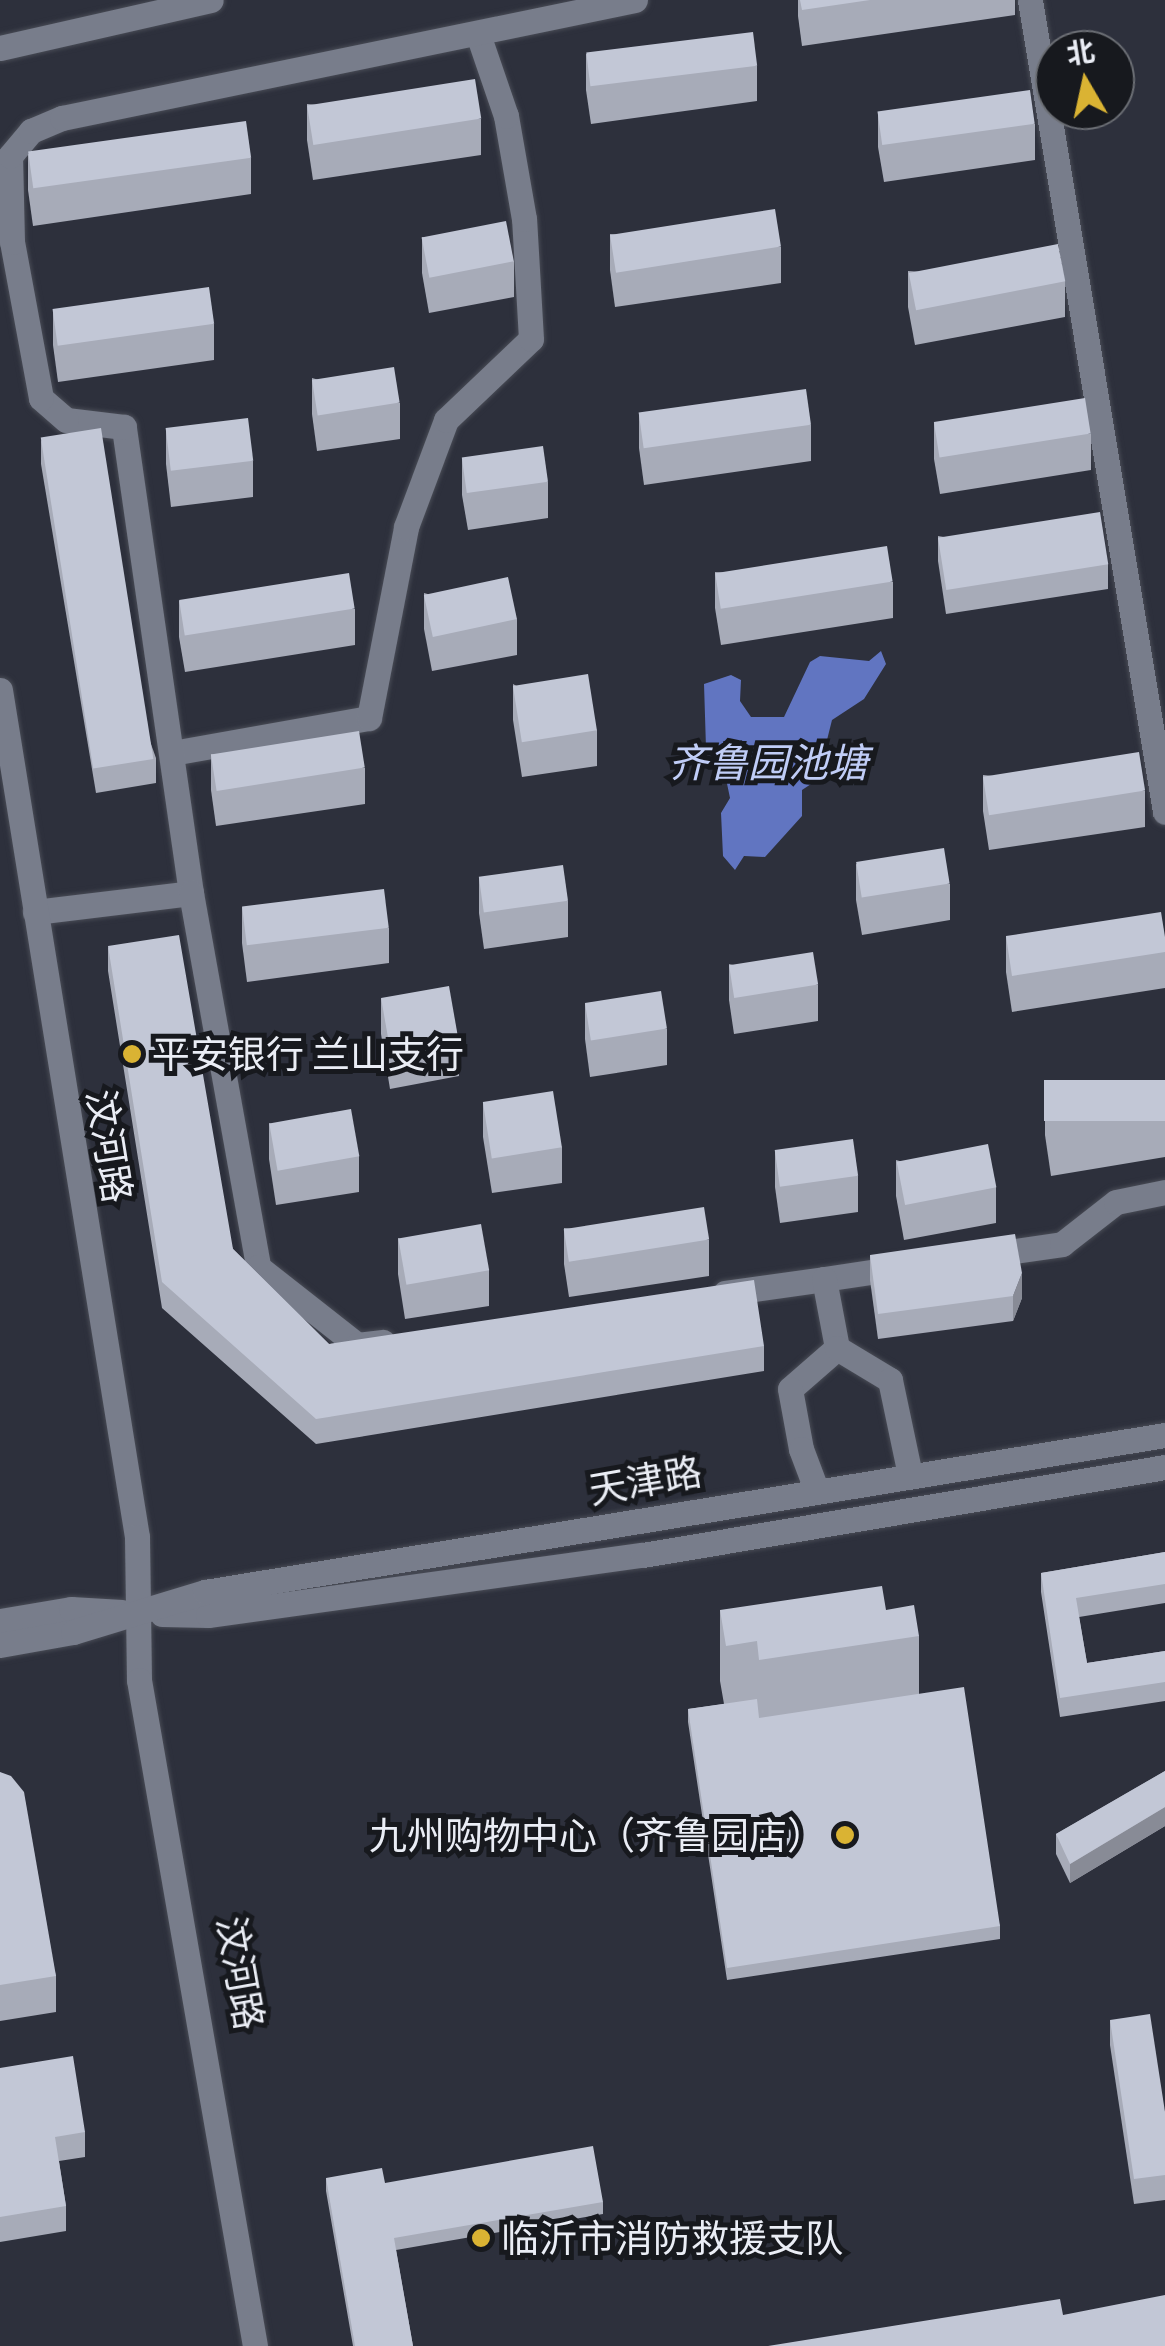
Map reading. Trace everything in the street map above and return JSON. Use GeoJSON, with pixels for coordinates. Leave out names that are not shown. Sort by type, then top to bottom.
{"type":"FeatureCollection","features":[{"type":"Feature","properties":{"kind":"street"},"geometry":{"type":"LineString","coordinates":[[0,38],[166,0]]}},
{"type":"Feature","properties":{"kind":"street"},"geometry":{"type":"LineString","coordinates":[[0,48],[211,0]]}},
{"type":"Feature","properties":{"kind":"street"},"geometry":{"type":"LineString","coordinates":[[506,0],[512,27]]}},
{"type":"Feature","properties":{"kind":"street"},"geometry":{"type":"LineString","coordinates":[[416,1337],[357,1345],[258,1267],[191,893],[124,428],[66,420],[41,398],[12,242],[10,156],[31,131],[62,118],[635,0]]}},
{"type":"Feature","properties":{"kind":"street"},"geometry":{"type":"LineString","coordinates":[[1030,0],[1157,704],[1165,812]]}},
{"type":"Feature","properties":{"kind":"street"},"geometry":{"type":"LineString","coordinates":[[172,753],[369,718],[406,527],[446,420],[531,339],[518,185],[506,116],[478,34]]}},
{"type":"Feature","properties":{"kind":"street","name":"汶河路"},"geometry":{"type":"LineString","coordinates":[[0,690],[138,1536],[139,1680],[255,2346]]}},
{"type":"Feature","properties":{"kind":"street","name":"汶河路"},"geometry":{"type":"LineString","coordinates":[[0,767],[123,1540],[141,1614],[266,2346]]}},
{"type":"Feature","properties":{"kind":"street"},"geometry":{"type":"LineString","coordinates":[[35,912],[191,893]]}},
{"type":"Feature","properties":{"kind":"street"},"geometry":{"type":"LineString","coordinates":[[707,1296],[1062,1244],[1116,1202],[1165,1192]]}},
{"type":"Feature","properties":{"kind":"street"},"geometry":{"type":"LineString","coordinates":[[824,1280],[837,1348],[890,1380],[910,1475]]}},
{"type":"Feature","properties":{"kind":"street"},"geometry":{"type":"LineString","coordinates":[[816,1489],[800,1449],[790,1389],[837,1348]]}},
{"type":"Feature","properties":{"kind":"street","name":"天津路"},"geometry":{"type":"LineString","coordinates":[[0,1646],[141,1614],[205,1592],[816,1489],[1165,1435]]}},
{"type":"Feature","properties":{"kind":"street","name":"天津路"},"geometry":{"type":"LineString","coordinates":[[0,1621],[71,1609],[208,1615],[643,1555],[1165,1467]]}},
{"type":"Feature","properties":{"kind":"water","name":"齐鲁园池塘"},"geometry":{"type":"Polygon","coordinates":[[[881,651],[886,664],[864,699],[832,720],[817,780],[802,790],[802,816],[765,857],[744,856],[735,870],[723,856],[721,813],[730,798],[725,774],[706,748],[704,684],[731,675],[741,680],[740,701],[751,717],[784,717],[810,662],[820,656],[869,661],[881,651]]]}},
{"type":"Feature","properties":{"kind":"building"},"geometry":{"type":"Polygon","coordinates":[[[800,0],[870,0],[802,10],[800,0]]]}},
{"type":"Feature","properties":{"kind":"building"},"geometry":{"type":"Polygon","coordinates":[[[753,32],[757,66],[590,86],[586,52],[753,32]]]}},
{"type":"Feature","properties":{"kind":"building"},"geometry":{"type":"Polygon","coordinates":[[[475,79],[481,119],[313,145],[307,106],[475,79]]]}},
{"type":"Feature","properties":{"kind":"building"},"geometry":{"type":"Polygon","coordinates":[[[1030,90],[1035,124],[882,145],[877,111],[1030,90]]]}},
{"type":"Feature","properties":{"kind":"building"},"geometry":{"type":"Polygon","coordinates":[[[246,121],[251,158],[33,188],[28,152],[246,121]]]}},
{"type":"Feature","properties":{"kind":"building"},"geometry":{"type":"Polygon","coordinates":[[[775,209],[781,247],[616,273],[610,235],[775,209]]]}},
{"type":"Feature","properties":{"kind":"building"},"geometry":{"type":"Polygon","coordinates":[[[506,221],[514,261],[429,278],[422,237],[506,221]]]}},
{"type":"Feature","properties":{"kind":"building"},"geometry":{"type":"Polygon","coordinates":[[[1058,244],[1065,281],[916,310],[909,273],[1058,244]]]}},
{"type":"Feature","properties":{"kind":"building"},"geometry":{"type":"Polygon","coordinates":[[[209,287],[214,324],[58,346],[53,309],[209,287]]]}},
{"type":"Feature","properties":{"kind":"building"},"geometry":{"type":"Polygon","coordinates":[[[394,367],[400,403],[318,416],[312,380],[394,367]]]}},
{"type":"Feature","properties":{"kind":"building"},"geometry":{"type":"Polygon","coordinates":[[[806,389],[811,425],[644,448],[639,413],[806,389]]]}},
{"type":"Feature","properties":{"kind":"building"},"geometry":{"type":"Polygon","coordinates":[[[1085,398],[1091,434],[940,457],[934,422],[1085,398]]]}},
{"type":"Feature","properties":{"kind":"building"},"geometry":{"type":"Polygon","coordinates":[[[248,418],[253,461],[171,471],[166,428],[248,418]]]}},
{"type":"Feature","properties":{"kind":"building"},"geometry":{"type":"Polygon","coordinates":[[[101,428],[153,759],[93,768],[41,438],[101,428]]]}},
{"type":"Feature","properties":{"kind":"building"},"geometry":{"type":"Polygon","coordinates":[[[543,446],[548,482],[467,493],[462,457],[543,446]]]}},
{"type":"Feature","properties":{"kind":"building"},"geometry":{"type":"Polygon","coordinates":[[[1100,512],[1108,564],[946,590],[938,538],[1100,512]]]}},
{"type":"Feature","properties":{"kind":"building"},"geometry":{"type":"Polygon","coordinates":[[[887,546],[893,582],[721,609],[715,573],[887,546]]]}},
{"type":"Feature","properties":{"kind":"building"},"geometry":{"type":"Polygon","coordinates":[[[349,573],[355,609],[185,635],[179,600],[349,573]]]}},
{"type":"Feature","properties":{"kind":"building"},"geometry":{"type":"Polygon","coordinates":[[[508,577],[517,619],[433,637],[424,595],[508,577]]]}},
{"type":"Feature","properties":{"kind":"building"},"geometry":{"type":"Polygon","coordinates":[[[588,674],[597,730],[522,742],[513,686],[588,674]]]}},
{"type":"Feature","properties":{"kind":"building"},"geometry":{"type":"Polygon","coordinates":[[[359,731],[365,768],[217,791],[211,754],[359,731]]]}},
{"type":"Feature","properties":{"kind":"building"},"geometry":{"type":"Polygon","coordinates":[[[1139,752],[1145,791],[989,815],[983,777],[1139,752]]]}},
{"type":"Feature","properties":{"kind":"building"},"geometry":{"type":"Polygon","coordinates":[[[944,848],[950,884],[862,897],[856,862],[944,848]]]}},
{"type":"Feature","properties":{"kind":"building"},"geometry":{"type":"Polygon","coordinates":[[[563,865],[568,901],[484,912],[479,877],[563,865]]]}},
{"type":"Feature","properties":{"kind":"building"},"geometry":{"type":"Polygon","coordinates":[[[384,889],[389,928],[247,945],[242,906],[384,889]]]}},
{"type":"Feature","properties":{"kind":"building"},"geometry":{"type":"Polygon","coordinates":[[[1161,912],[1165,952],[1012,976],[1006,936],[1161,912]]]}},
{"type":"Feature","properties":{"kind":"building"},"geometry":{"type":"Polygon","coordinates":[[[179,935],[233,1249],[329,1344],[754,1280],[764,1346],[316,1419],[162,1282],[108,946],[179,935]]]}},
{"type":"Feature","properties":{"kind":"building"},"geometry":{"type":"Polygon","coordinates":[[[813,952],[818,985],[734,998],[729,965],[813,952]]]}},
{"type":"Feature","properties":{"kind":"building"},"geometry":{"type":"Polygon","coordinates":[[[449,986],[459,1041],[391,1053],[381,998],[449,986]]]}},
{"type":"Feature","properties":{"kind":"building"},"geometry":{"type":"Polygon","coordinates":[[[661,991],[667,1029],[591,1041],[585,1003],[661,991]]]}},
{"type":"Feature","properties":{"kind":"building"},"geometry":{"type":"Polygon","coordinates":[[[1044,1080],[1165,1080],[1165,1121],[1044,1121],[1044,1080]]]}},
{"type":"Feature","properties":{"kind":"building"},"geometry":{"type":"Polygon","coordinates":[[[553,1091],[562,1147],[492,1158],[483,1102],[553,1091]]]}},
{"type":"Feature","properties":{"kind":"building"},"geometry":{"type":"Polygon","coordinates":[[[351,1109],[359,1156],[278,1171],[269,1123],[351,1109]]]}},
{"type":"Feature","properties":{"kind":"building"},"geometry":{"type":"Polygon","coordinates":[[[853,1139],[858,1176],[780,1187],[775,1150],[853,1139]]]}},
{"type":"Feature","properties":{"kind":"building"},"geometry":{"type":"Polygon","coordinates":[[[988,1144],[996,1187],[905,1205],[897,1162],[988,1144]]]}},
{"type":"Feature","properties":{"kind":"building"},"geometry":{"type":"Polygon","coordinates":[[[704,1207],[709,1240],[569,1262],[564,1229],[704,1207]]]}},
{"type":"Feature","properties":{"kind":"building"},"geometry":{"type":"Polygon","coordinates":[[[481,1224],[489,1270],[406,1285],[398,1239],[481,1224]]]}},
{"type":"Feature","properties":{"kind":"building"},"geometry":{"type":"Polygon","coordinates":[[[1015,1234],[1022,1273],[1013,1296],[878,1314],[870,1255],[1015,1234]]]}},
{"type":"Feature","properties":{"kind":"building"},"geometry":{"type":"Polygon","coordinates":[[[1165,1552],[1165,1584],[1076,1598],[1087,1663],[1165,1651],[1165,1682],[1060,1698],[1041,1573],[1165,1552]]]}},
{"type":"Feature","properties":{"kind":"building"},"geometry":{"type":"Polygon","coordinates":[[[882,1586],[886,1610],[914,1605],[919,1636],[759,1660],[757,1641],[726,1646],[720,1610],[882,1586]]]}},
{"type":"Feature","properties":{"kind":"building","name":"九州购物中心（齐鲁园店）"},"geometry":{"type":"Polygon","coordinates":[[[964,1687],[1000,1926],[727,1968],[688,1709],[757,1699],[759,1718],[964,1687]]]}},
{"type":"Feature","properties":{"kind":"building"},"geometry":{"type":"Polygon","coordinates":[[[1165,1771],[1165,1807],[1070,1864],[1056,1834],[1165,1771]]]}},
{"type":"Feature","properties":{"kind":"building"},"geometry":{"type":"Polygon","coordinates":[[[0,1772],[11,1776],[24,1792],[56,1976],[0,1985],[0,1772]]]}},
{"type":"Feature","properties":{"kind":"building"},"geometry":{"type":"Polygon","coordinates":[[[1150,2014],[1165,2112],[1165,2175],[1134,2179],[1110,2020],[1150,2014]]]}},
{"type":"Feature","properties":{"kind":"building"},"geometry":{"type":"Polygon","coordinates":[[[73,2056],[85,2132],[55,2137],[66,2206],[0,2217],[0,2068],[73,2056]]]}},
{"type":"Feature","properties":{"kind":"building","name":"临沂市消防救援支队"},"geometry":{"type":"Polygon","coordinates":[[[593,2146],[603,2202],[394,2238],[413,2346],[355,2346],[326,2178],[382,2168],[385,2183],[593,2146]]]}},
{"type":"Feature","properties":{"kind":"building"},"geometry":{"type":"Polygon","coordinates":[[[1165,2295],[1165,2346],[768,2346],[1060,2299],[1063,2315],[1165,2295]]]}},
{"type":"Feature","properties":{"kind":"place","name":"平安银行 兰山支行"},"geometry":{"type":"Point","coordinates":[132,1054]}},
{"type":"Feature","properties":{"kind":"place","name":"九州购物中心（齐鲁园店）"},"geometry":{"type":"Point","coordinates":[845,1835]}},
{"type":"Feature","properties":{"kind":"place","name":"临沂市消防救援支队"},"geometry":{"type":"Point","coordinates":[481,2238]}}]}
